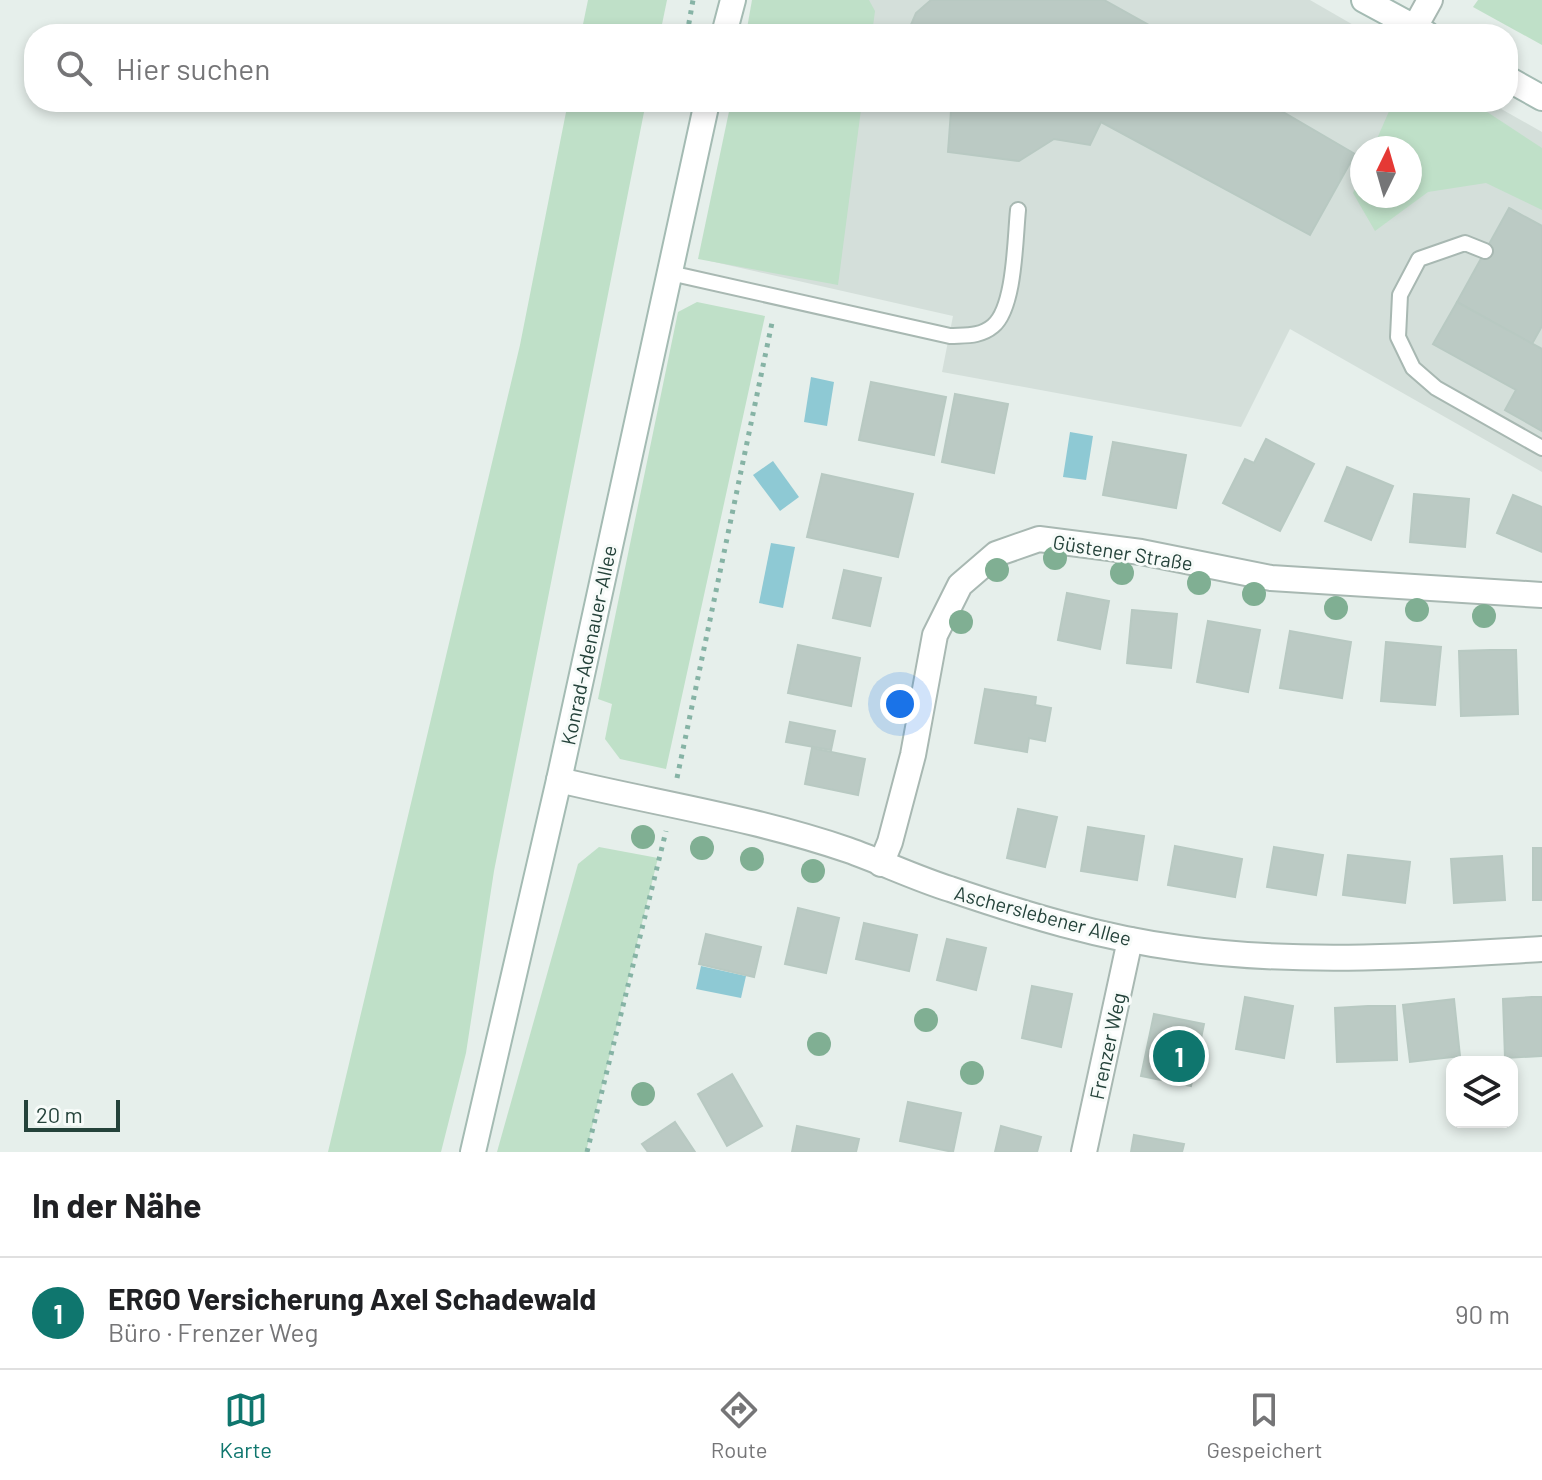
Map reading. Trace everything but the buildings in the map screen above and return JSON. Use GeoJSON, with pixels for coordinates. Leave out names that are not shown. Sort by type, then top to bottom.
{"type":"FeatureCollection","features":[{"type":"Feature","properties":{"kind":"street"},"geometry":{"type":"LineString","coordinates":[[714,24],[717,0]]}},
{"type":"Feature","properties":{"kind":"street"},"geometry":{"type":"LineString","coordinates":[[727,24],[733,0]]}},
{"type":"Feature","properties":{"kind":"street"},"geometry":{"type":"LineString","coordinates":[[1364,0],[1408,24]]}},
{"type":"Feature","properties":{"kind":"street"},"geometry":{"type":"LineString","coordinates":[[1423,24],[1430,0]]}},
{"type":"Feature","properties":{"kind":"street"},"geometry":{"type":"LineString","coordinates":[[1518,85],[1542,98]]}},
{"type":"Feature","properties":{"kind":"street","name":"Konrad-Adenauer-Allee"},"geometry":{"type":"LineString","coordinates":[[473,1152],[559,780],[703,112]]}},
{"type":"Feature","properties":{"kind":"street","name":"Güstener Straße"},"geometry":{"type":"LineString","coordinates":[[881,864],[890,842],[913,755],[935,635],[960,585],[996,554],[1039,539],[1141,552],[1271,578],[1542,595]]}},
{"type":"Feature","properties":{"kind":"street","name":"Ascherslebener Allee"},"geometry":{"type":"LineString","coordinates":[[559,780],[771,828],[849,850],[951,890],[1130,940],[1180,949],[1284,957],[1398,957],[1542,949]]}},
{"type":"Feature","properties":{"kind":"street","name":"Frenzer Weg"},"geometry":{"type":"LineString","coordinates":[[1084,1152],[1130,940]]}},
{"type":"Feature","properties":{"kind":"lane"},"geometry":{"type":"LineString","coordinates":[[670,273],[950,336],[975,335],[994,326],[1009,294],[1018,210]]}},
{"type":"Feature","properties":{"kind":"lane"},"geometry":{"type":"LineString","coordinates":[[1485,251],[1465,243],[1419,259],[1400,295],[1398,337],[1413,368],[1436,388],[1542,448]]}},
{"type":"Feature","properties":{"kind":"path"},"geometry":{"type":"LineString","coordinates":[[689,24],[693,0]]}},
{"type":"Feature","properties":{"kind":"path"},"geometry":{"type":"LineString","coordinates":[[587,1152],[671,807],[778,298]]}},
{"type":"Feature","properties":{"kind":"shaded area"},"geometry":{"type":"Polygon","coordinates":[[[774,0],[1310,0],[1352,24],[768,24],[774,0]]]}},
{"type":"Feature","properties":{"kind":"shaded area"},"geometry":{"type":"Polygon","coordinates":[[[747,112],[1507,112],[1542,132],[1542,472],[1290,329],[1241,427],[942,372],[953,316],[710,261],[747,112]]]}},
{"type":"Feature","properties":{"kind":"green space"},"geometry":{"type":"Polygon","coordinates":[[[588,0],[667,0],[662,24],[583,24],[588,0]]]}},
{"type":"Feature","properties":{"kind":"green space"},"geometry":{"type":"Polygon","coordinates":[[[752,0],[869,0],[875,11],[873,24],[748,24],[752,0]]]}},
{"type":"Feature","properties":{"kind":"green space"},"geometry":{"type":"Polygon","coordinates":[[[1478,0],[1542,0],[1542,45],[1518,32],[1518,24],[1504,24],[1473,7],[1478,0]]]}},
{"type":"Feature","properties":{"kind":"green space"},"geometry":{"type":"Polygon","coordinates":[[[566,112],[644,112],[494,871],[466,1053],[441,1152],[328,1152],[520,345],[566,112]]]}},
{"type":"Feature","properties":{"kind":"green space"},"geometry":{"type":"Polygon","coordinates":[[[729,112],[861,112],[838,285],[698,259],[729,112]]]}},
{"type":"Feature","properties":{"kind":"green space"},"geometry":{"type":"Polygon","coordinates":[[[1389,112],[1487,112],[1542,148],[1542,210],[1486,183],[1428,192],[1422,196],[1422,136],[1378,136],[1389,112]]]}},
{"type":"Feature","properties":{"kind":"green space"},"geometry":{"type":"Polygon","coordinates":[[[1362,208],[1406,208],[1375,231],[1362,208]]]}},
{"type":"Feature","properties":{"kind":"green space"},"geometry":{"type":"Polygon","coordinates":[[[697,302],[765,316],[666,769],[620,759],[605,739],[612,704],[598,699],[678,312],[697,302]]]}},
{"type":"Feature","properties":{"kind":"green space"},"geometry":{"type":"Polygon","coordinates":[[[599,847],[658,858],[586,1152],[497,1152],[578,864],[599,847]]]}},
{"type":"Feature","properties":{"kind":"water"},"geometry":{"type":"Polygon","coordinates":[[[811,377],[834,382],[827,426],[804,422],[811,377]]]}},
{"type":"Feature","properties":{"kind":"water"},"geometry":{"type":"Polygon","coordinates":[[[1070,432],[1093,436],[1086,480],[1063,477],[1070,432]]]}},
{"type":"Feature","properties":{"kind":"water"},"geometry":{"type":"Polygon","coordinates":[[[773,461],[799,497],[780,511],[753,475],[773,461]]]}},
{"type":"Feature","properties":{"kind":"water"},"geometry":{"type":"Polygon","coordinates":[[[771,543],[795,547],[783,608],[759,603],[771,543]]]}},
{"type":"Feature","properties":{"kind":"water"},"geometry":{"type":"Polygon","coordinates":[[[701,966],[746,976],[741,998],[696,989],[701,966]]]}},
{"type":"Feature","properties":{"kind":"place","name":"ERGO Versicherung Axel Schadewald"},"geometry":{"type":"Point","coordinates":[1179,1056]}}]}
